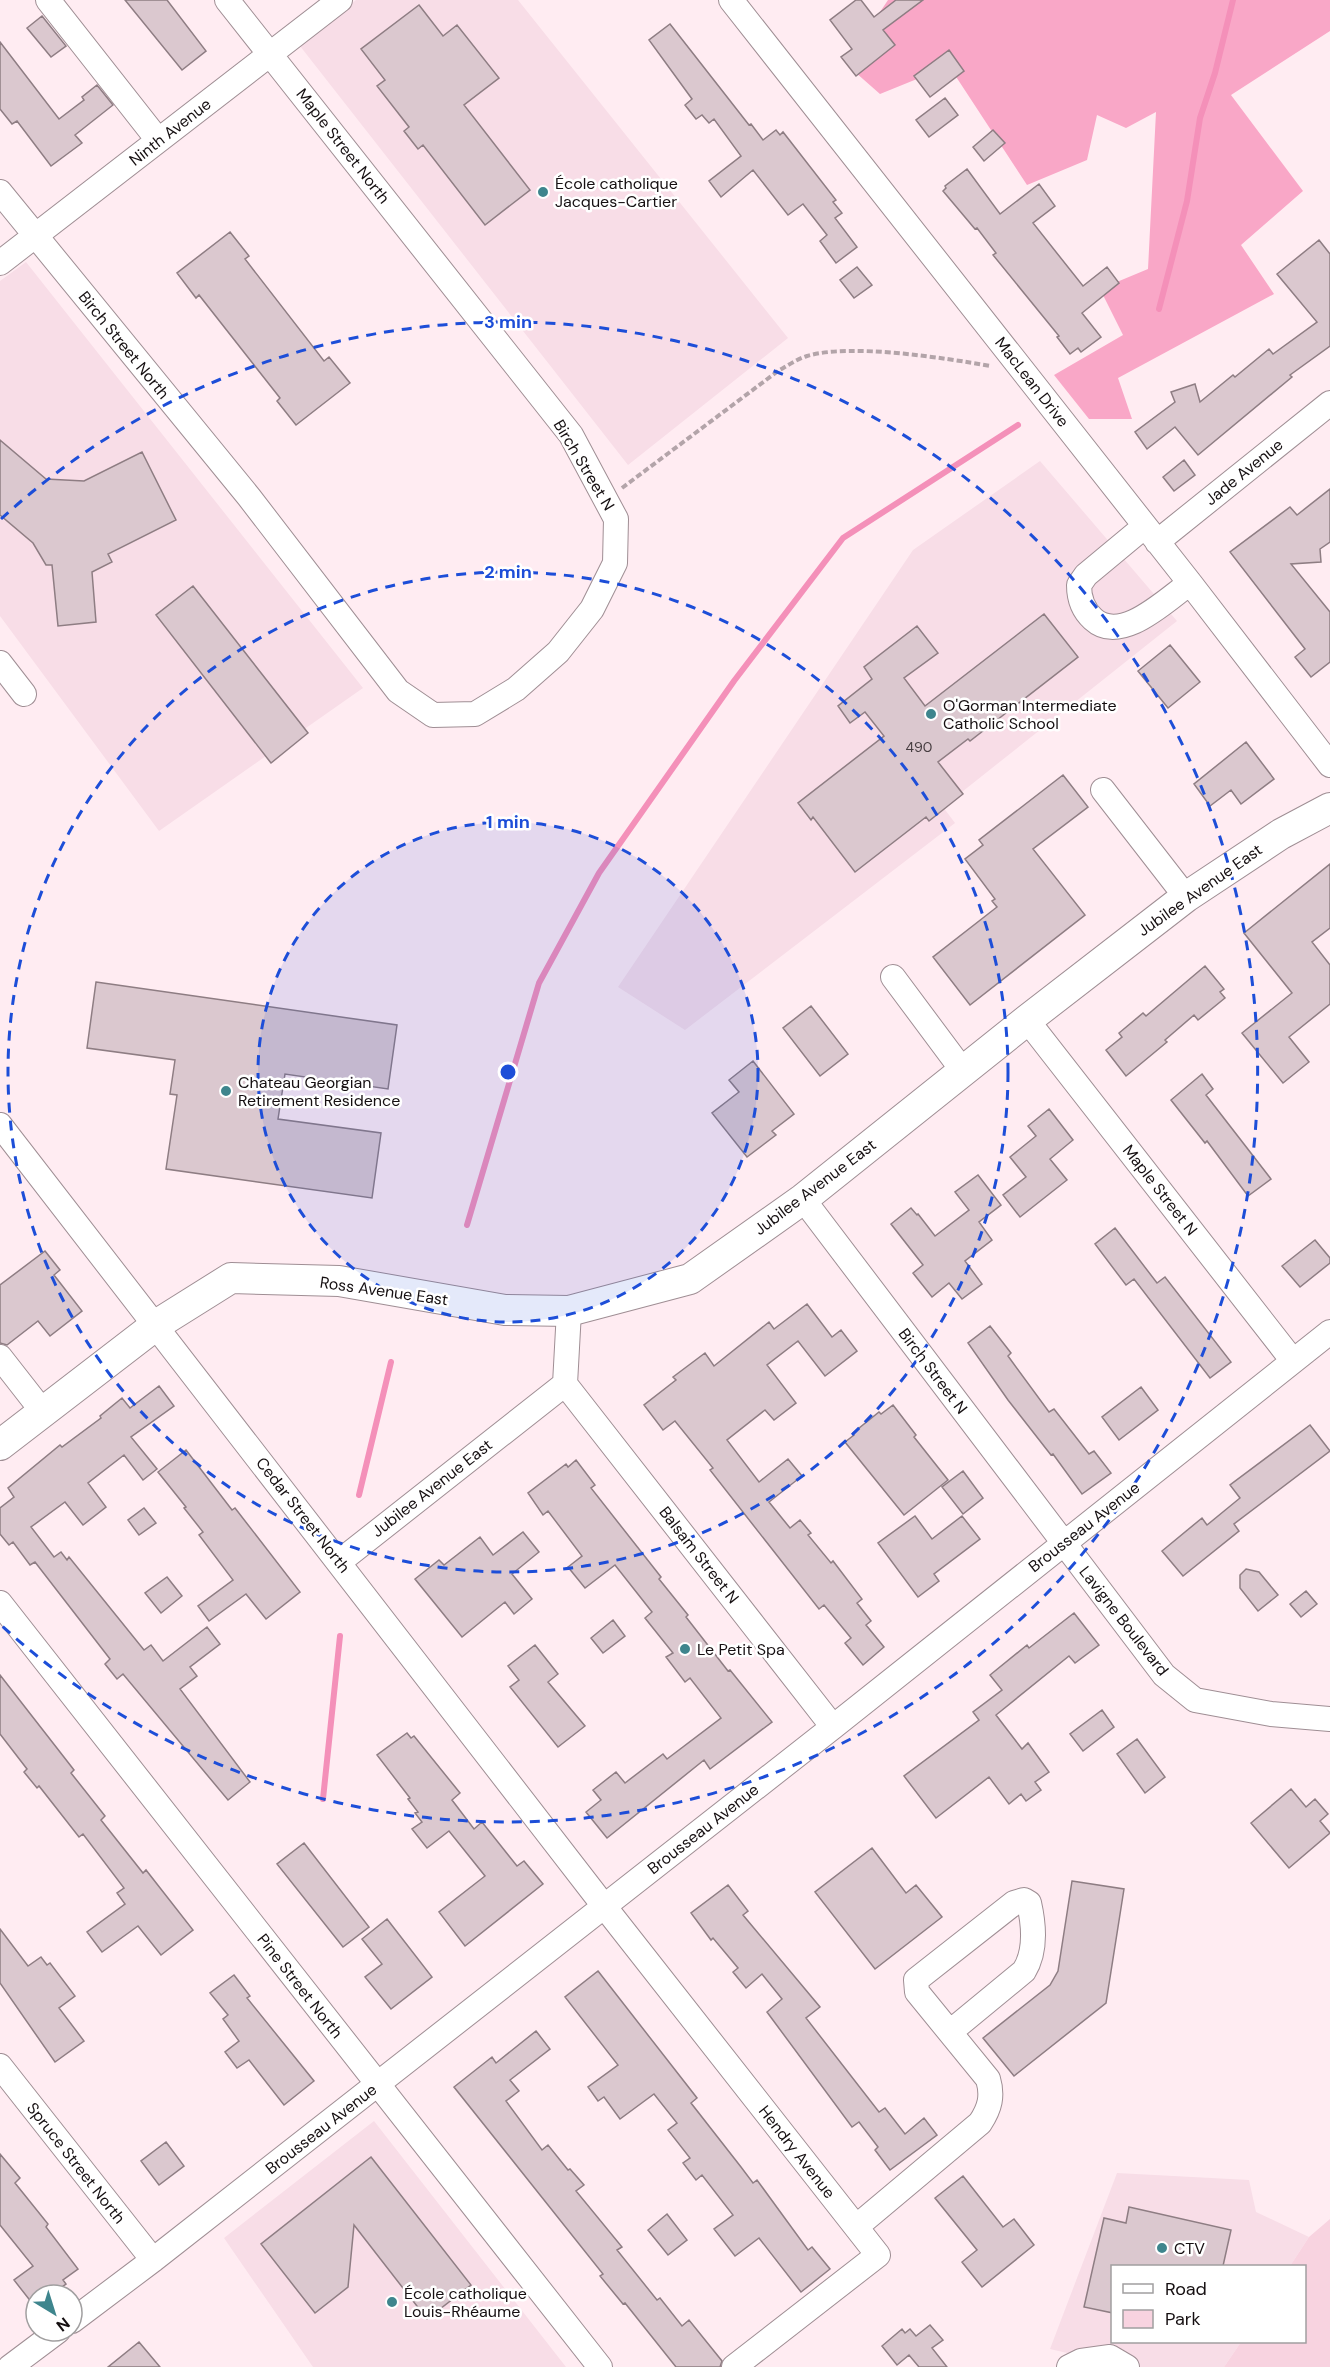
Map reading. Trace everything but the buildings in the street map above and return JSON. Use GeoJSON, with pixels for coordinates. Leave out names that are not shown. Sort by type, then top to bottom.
{"type":"FeatureCollection","features":[{"type":"Feature","properties":{"kind":"main road","name":"Jubilee Avenue East"},"geometry":{"type":"LineString","coordinates":[[569,1311],[690,1279],[803,1199],[1027,1020],[1186,897],[1281,834],[1330,808]]}},
{"type":"Feature","properties":{"kind":"main road","name":"Ross Avenue East"},"geometry":{"type":"LineString","coordinates":[[0,1445],[156,1325],[231,1278],[339,1281],[505,1310],[569,1311]]}},
{"type":"Feature","properties":{"kind":"street"},"geometry":{"type":"LineString","coordinates":[[48,0],[159,140]]}},
{"type":"Feature","properties":{"kind":"street","name":"Maple Street North"},"geometry":{"type":"LineString","coordinates":[[227,0],[458,293]]}},
{"type":"Feature","properties":{"kind":"street","name":"Ninth Avenue"},"geometry":{"type":"LineString","coordinates":[[0,263],[340,0]]}},
{"type":"Feature","properties":{"kind":"street","name":"MacLean Drive"},"geometry":{"type":"LineString","coordinates":[[731,0],[1190,583],[1330,765]]}},
{"type":"Feature","properties":{"kind":"street","name":"Birch Street North"},"geometry":{"type":"LineString","coordinates":[[0,192],[249,497]]}},
{"type":"Feature","properties":{"kind":"street","name":"Birch Street N"},"geometry":{"type":"LineString","coordinates":[[249,497],[398,691],[433,715],[475,714],[516,689],[558,652],[592,609],[615,563],[616,519],[571,435],[458,293]]}},
{"type":"Feature","properties":{"kind":"street","name":"Jade Avenue"},"geometry":{"type":"LineString","coordinates":[[1190,583],[1139,619],[1113,628],[1102,626],[1091,618],[1082,605],[1079,585],[1086,575],[1151,534],[1330,403]]}},
{"type":"Feature","properties":{"kind":"street"},"geometry":{"type":"LineString","coordinates":[[0,663],[24,694]]}},
{"type":"Feature","properties":{"kind":"street"},"geometry":{"type":"LineString","coordinates":[[1103,790],[1186,897]]}},
{"type":"Feature","properties":{"kind":"street"},"geometry":{"type":"LineString","coordinates":[[893,977],[963,1071]]}},
{"type":"Feature","properties":{"kind":"street","name":"Maple Street N"},"geometry":{"type":"LineString","coordinates":[[1027,1020],[1293,1361]]}},
{"type":"Feature","properties":{"kind":"street","name":"Cedar Street North"},"geometry":{"type":"LineString","coordinates":[[0,1125],[604,1906]]}},
{"type":"Feature","properties":{"kind":"street","name":"Birch Street N"},"geometry":{"type":"LineString","coordinates":[[803,1199],[1064,1542]]}},
{"type":"Feature","properties":{"kind":"street"},"geometry":{"type":"LineString","coordinates":[[566,1384],[569,1311]]}},
{"type":"Feature","properties":{"kind":"street","name":"Brousseau Avenue"},"geometry":{"type":"LineString","coordinates":[[84,2312],[377,2085],[1330,1332]]}},
{"type":"Feature","properties":{"kind":"street"},"geometry":{"type":"LineString","coordinates":[[0,1357],[43,1412]]}},
{"type":"Feature","properties":{"kind":"street","name":"Jubilee Avenue East"},"geometry":{"type":"LineString","coordinates":[[339,1562],[566,1384]]}},
{"type":"Feature","properties":{"kind":"street","name":"Balsam Street N"},"geometry":{"type":"LineString","coordinates":[[566,1384],[832,1727]]}},
{"type":"Feature","properties":{"kind":"street","name":"Lavigne Boulevard"},"geometry":{"type":"LineString","coordinates":[[1064,1542],[1164,1675],[1195,1700],[1271,1714],[1330,1719]]}},
{"type":"Feature","properties":{"kind":"street","name":"Pine Street North"},"geometry":{"type":"LineString","coordinates":[[0,1603],[600,2367]]}},
{"type":"Feature","properties":{"kind":"street"},"geometry":{"type":"LineString","coordinates":[[856,2227],[980,2123],[986,2115],[991,2103],[992,2090],[988,2079],[917,1992],[916,1980],[1014,1903],[1024,1900],[1029,1903],[1032,1914],[1030,1962],[1024,1971],[950,2032]]}},
{"type":"Feature","properties":{"kind":"street","name":"Hendry Avenue"},"geometry":{"type":"LineString","coordinates":[[604,1906],[878,2255],[734,2367]]}},
{"type":"Feature","properties":{"kind":"street","name":"Spruce Street North"},"geometry":{"type":"LineString","coordinates":[[0,2066],[153,2260]]}},
{"type":"Feature","properties":{"kind":"street"},"geometry":{"type":"LineString","coordinates":[[10,2367],[42,2343]]}},
{"type":"Feature","properties":{"kind":"street"},"geometry":{"type":"LineString","coordinates":[[1069,2367],[1081,2361],[1110,2357],[1127,2367]]}},
{"type":"Feature","properties":{"kind":"path"},"geometry":{"type":"LineString","coordinates":[[606,500],[778,371],[806,356],[849,351],[879,353],[936,358],[1024,372]]}},
{"type":"Feature","properties":{"kind":"shaded area","name":"École catholique Jacques-Cartier"},"geometry":{"type":"Polygon","coordinates":[[[356,0],[518,0],[788,338],[628,465],[300,46],[356,0]]]}},
{"type":"Feature","properties":{"kind":"shaded area"},"geometry":{"type":"Polygon","coordinates":[[[888,0],[1330,0],[1330,31],[1231,95],[1303,191],[1241,245],[1274,294],[1118,378],[1132,419],[1089,419],[1054,375],[1123,335],[1100,289],[1148,269],[1156,112],[1126,128],[1097,115],[1087,160],[1027,185],[949,66],[880,94],[855,72],[872,24],[888,0]]]}},
{"type":"Feature","properties":{"kind":"shaded area"},"geometry":{"type":"Polygon","coordinates":[[[26,262],[363,688],[159,831],[0,616],[0,281],[26,262]]]}},
{"type":"Feature","properties":{"kind":"shaded area","name":"O'Gorman Intermediate Catholic School"},"geometry":{"type":"Polygon","coordinates":[[[1040,461],[1177,621],[943,807],[955,823],[685,1030],[618,987],[913,550],[1040,461]]]}},
{"type":"Feature","properties":{"kind":"shaded area","name":"École catholique Louis-Rhéaume"},"geometry":{"type":"Polygon","coordinates":[[[374,2121],[566,2367],[313,2367],[224,2238],[374,2121]]]}},
{"type":"Feature","properties":{"kind":"shaded area"},"geometry":{"type":"Polygon","coordinates":[[[1117,2173],[1249,2180],[1256,2212],[1309,2237],[1291,2265],[1111,2265],[1111,2343],[1240,2343],[1224,2367],[1127,2367],[1050,2349],[1117,2173]]]}},
{"type":"Feature","properties":{"kind":"green space"},"geometry":{"type":"Polygon","coordinates":[[[1330,2219],[1330,2367],[1224,2367],[1240,2343],[1306,2343],[1306,2265],[1291,2265],[1309,2237],[1330,2219]]]}},
{"type":"Feature","properties":{"kind":"waterway"},"geometry":{"type":"LineString","coordinates":[[1159,309],[1187,201],[1200,118],[1215,73],[1233,0]]}},
{"type":"Feature","properties":{"kind":"waterway"},"geometry":{"type":"LineString","coordinates":[[467,1225],[539,983],[599,873],[734,681],[843,538],[1018,425]]}},
{"type":"Feature","properties":{"kind":"waterway"},"geometry":{"type":"LineString","coordinates":[[359,1495],[391,1362]]}},
{"type":"Feature","properties":{"kind":"waterway"},"geometry":{"type":"LineString","coordinates":[[323,1799],[340,1636]]}},
{"type":"Feature","properties":{"kind":"place","name":"École catholique Jacques-Cartier"},"geometry":{"type":"Point","coordinates":[543,192]}},
{"type":"Feature","properties":{"kind":"place","name":"O'Gorman Intermediate Catholic School"},"geometry":{"type":"Point","coordinates":[931,714]}},
{"type":"Feature","properties":{"kind":"place","name":"Chateau Georgian Retirement Residence"},"geometry":{"type":"Point","coordinates":[226,1091]}},
{"type":"Feature","properties":{"kind":"place","name":"Le Petit Spa"},"geometry":{"type":"Point","coordinates":[685,1649]}},
{"type":"Feature","properties":{"kind":"place","name":"CTV"},"geometry":{"type":"Point","coordinates":[1162,2248]}},
{"type":"Feature","properties":{"kind":"place","name":"École catholique Louis-Rhéaume"},"geometry":{"type":"Point","coordinates":[392,2302]}}]}
